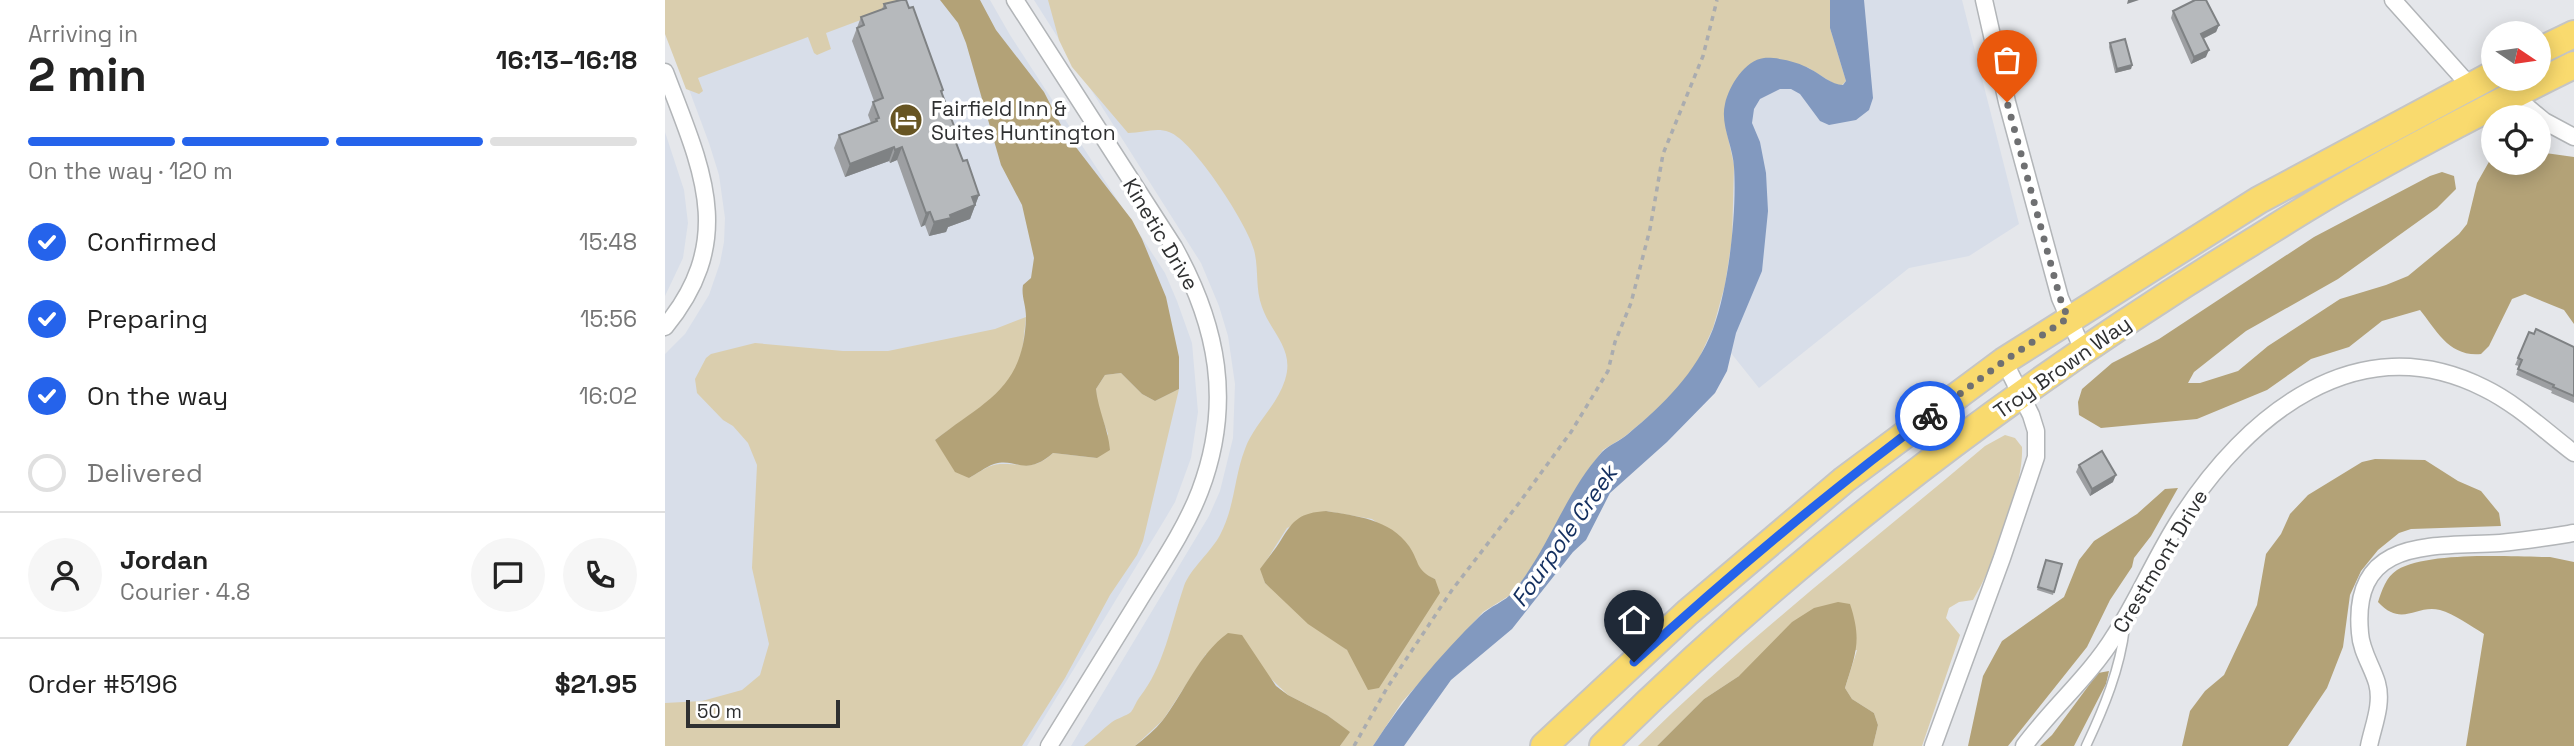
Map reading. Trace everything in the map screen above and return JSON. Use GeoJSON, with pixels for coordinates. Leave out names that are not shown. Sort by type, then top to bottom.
{"type":"FeatureCollection","features":[{"type":"Feature","properties":{"kind":"main road"},"geometry":{"type":"LineString","coordinates":[[2551,45],[2574,34]]}},
{"type":"Feature","properties":{"kind":"main road","name":"Troy Brown Way"},"geometry":{"type":"LineString","coordinates":[[1603,746],[1639,710],[1820,547],[2021,393],[2183,285],[2344,185],[2574,65]]}},
{"type":"Feature","properties":{"kind":"main road","name":"Troy Brown Way"},"geometry":{"type":"LineString","coordinates":[[1544,746],[1687,613],[1844,480],[2004,361],[2068,318],[2259,200],[2481,80]]}},
{"type":"Feature","properties":{"kind":"street","name":"Kinetic Drive"},"geometry":{"type":"LineString","coordinates":[[1015,0],[1174,247],[1191,278],[1204,310],[1218,371],[1216,430],[1200,492],[1157,571],[1049,746]]}},
{"type":"Feature","properties":{"kind":"street"},"geometry":{"type":"LineString","coordinates":[[1984,0],[2007,102],[2060,298],[2083,350]]}},
{"type":"Feature","properties":{"kind":"street"},"geometry":{"type":"LineString","coordinates":[[2393,0],[2470,86]]}},
{"type":"Feature","properties":{"kind":"street"},"geometry":{"type":"LineString","coordinates":[[665,72],[702,176],[708,203],[708,230],[704,257],[695,283],[681,308],[665,327]]}},
{"type":"Feature","properties":{"kind":"street"},"geometry":{"type":"LineString","coordinates":[[2513,95],[2544,121],[2574,137]]}},
{"type":"Feature","properties":{"kind":"street"},"geometry":{"type":"LineString","coordinates":[[1933,746],[2036,457],[2035,431],[2021,393],[2004,361]]}},
{"type":"Feature","properties":{"kind":"street","name":"Crestmont Drive"},"geometry":{"type":"LineString","coordinates":[[2024,746],[2081,681],[2113,639],[2180,519],[2225,461],[2249,434],[2283,407],[2325,383],[2366,369],[2407,366],[2471,382],[2507,401],[2574,453]]}},
{"type":"Feature","properties":{"kind":"street"},"geometry":{"type":"LineString","coordinates":[[2369,746],[2379,698],[2378,685],[2360,638],[2359,619],[2361,599],[2367,581],[2379,566],[2392,556],[2427,545],[2504,543],[2574,533]]}},
{"type":"Feature","properties":{"kind":"lane"},"geometry":{"type":"LineString","coordinates":[[2086,746],[2118,665],[2126,618]]}},
{"type":"Feature","properties":{"kind":"path"},"geometry":{"type":"LineString","coordinates":[[1354,746],[1387,688],[1451,590],[1571,432],[1608,371],[1615,342],[1631,303],[1647,241],[1663,154],[1703,56],[1717,0]]}},
{"type":"Feature","properties":{"kind":"shaded area"},"geometry":{"type":"Polygon","coordinates":[[[665,0],[990,0],[1165,273],[1192,343],[1198,412],[1191,458],[1175,502],[1027,746],[665,746],[665,354],[685,334],[709,295],[720,263],[725,218],[719,175],[665,25],[665,0]]]}},
{"type":"Feature","properties":{"kind":"shaded area"},"geometry":{"type":"Polygon","coordinates":[[[665,0],[907,0],[906,3],[826,33],[831,49],[817,55],[808,37],[698,78],[703,91],[699,94],[686,89],[665,34],[665,0]]]}},
{"type":"Feature","properties":{"kind":"shaded area"},"geometry":{"type":"Polygon","coordinates":[[[940,0],[980,0],[996,30],[1044,92],[1065,133],[1132,220],[1166,297],[1179,357],[1179,389],[1155,401],[1142,394],[1121,373],[1105,375],[1096,389],[1110,450],[1097,458],[1053,453],[1028,466],[994,464],[969,478],[955,472],[935,440],[985,403],[1010,377],[1024,341],[1026,317],[1023,285],[1031,278],[1034,258],[1022,205],[1001,165],[966,43],[958,23],[940,0]]]}},
{"type":"Feature","properties":{"kind":"shaded area"},"geometry":{"type":"Polygon","coordinates":[[[1034,0],[1962,0],[2019,224],[1969,256],[1909,268],[1759,388],[1723,343],[1206,746],[1071,746],[1209,516],[1220,491],[1233,438],[1235,384],[1228,336],[1201,263],[1034,0]]]}},
{"type":"Feature","properties":{"kind":"shaded area"},"geometry":{"type":"Polygon","coordinates":[[[1048,0],[1830,0],[1830,28],[1846,81],[1842,85],[1836,85],[1807,67],[1733,85],[1725,105],[1725,124],[1734,165],[1732,239],[1725,285],[1713,328],[1695,367],[1665,403],[1624,437],[1603,450],[1582,479],[1535,563],[1512,594],[1483,612],[1402,702],[1373,746],[1340,746],[1349,732],[1327,715],[1288,695],[1266,674],[1206,654],[1163,720],[1135,746],[1084,746],[1112,722],[1131,712],[1155,673],[1184,586],[1225,524],[1245,449],[1281,389],[1285,380],[1287,359],[1260,300],[1250,238],[1205,166],[1192,150],[1169,132],[1154,130],[1128,133],[1072,67],[1059,40],[1048,0]],[[1326,511],[1287,528],[1261,569],[1265,583],[1347,650],[1355,662],[1435,579],[1421,573],[1408,545],[1372,519],[1326,511]]]}},
{"type":"Feature","properties":{"kind":"shaded area"},"geometry":{"type":"Polygon","coordinates":[[[665,132],[684,190],[688,223],[683,258],[665,296],[665,132]]]}},
{"type":"Feature","properties":{"kind":"shaded area"},"geometry":{"type":"Polygon","coordinates":[[[2551,154],[2574,157],[2574,324],[2564,310],[2525,294],[2512,299],[2489,346],[2481,354],[2470,354],[2445,341],[2420,310],[2382,321],[2349,347],[2311,359],[2267,390],[2197,419],[2101,428],[2079,415],[2078,402],[2082,389],[2112,363],[2159,339],[2314,237],[2430,176],[2442,172],[2454,176],[2456,189],[2437,208],[2338,279],[2246,331],[2194,372],[2188,383],[2200,383],[2238,371],[2268,346],[2340,299],[2408,276],[2459,234],[2467,224],[2482,175],[2551,175],[2551,154]]]}},
{"type":"Feature","properties":{"kind":"shaded area"},"geometry":{"type":"Polygon","coordinates":[[[1026,317],[1021,356],[1013,374],[983,406],[935,440],[969,478],[996,464],[1033,465],[1053,453],[1097,458],[1108,434],[1097,404],[1096,389],[1105,375],[1121,373],[1142,394],[1155,401],[1179,389],[1143,541],[1137,555],[1110,595],[1065,678],[1022,746],[665,746],[665,703],[702,701],[742,690],[760,675],[769,644],[752,568],[757,465],[748,443],[697,393],[695,379],[706,358],[711,354],[755,343],[843,351],[888,351],[995,329],[1026,317]]]}},
{"type":"Feature","properties":{"kind":"shaded area"},"geometry":{"type":"Polygon","coordinates":[[[2005,435],[2015,438],[2022,447],[2013,503],[1998,547],[1973,600],[1959,602],[1949,608],[1946,618],[1960,635],[1922,746],[1873,746],[1878,725],[1874,713],[1852,699],[1845,688],[1857,650],[1739,676],[1704,699],[1657,746],[1638,746],[1722,667],[1809,593],[1985,446],[2005,435]]]}},
{"type":"Feature","properties":{"kind":"shaded area"},"geometry":{"type":"Polygon","coordinates":[[[2375,459],[2425,460],[2458,481],[2481,491],[2499,513],[2501,526],[2411,529],[2399,533],[2378,550],[2361,571],[2350,595],[2343,647],[2327,688],[2288,746],[2182,746],[2190,711],[2205,691],[2224,675],[2257,605],[2266,554],[2281,534],[2290,514],[2308,495],[2362,462],[2375,459]]]}},
{"type":"Feature","properties":{"kind":"shaded area"},"geometry":{"type":"Polygon","coordinates":[[[2178,488],[2151,536],[2134,558],[2132,567],[2110,600],[2087,647],[2008,746],[1968,746],[1983,676],[2002,641],[2064,597],[2079,560],[2094,541],[2137,514],[2165,489],[2178,488]]]}},
{"type":"Feature","properties":{"kind":"shaded area"},"geometry":{"type":"Polygon","coordinates":[[[1326,511],[1372,520],[1392,530],[1409,546],[1421,569],[1435,579],[1440,593],[1379,688],[1368,690],[1347,650],[1308,624],[1265,583],[1260,569],[1294,522],[1310,513],[1326,511]]]}},
{"type":"Feature","properties":{"kind":"shaded area"},"geometry":{"type":"Polygon","coordinates":[[[2471,556],[2550,557],[2574,562],[2574,746],[2466,746],[2484,634],[2440,610],[2402,614],[2387,610],[2378,602],[2383,588],[2397,570],[2429,560],[2471,556]]]}},
{"type":"Feature","properties":{"kind":"shaded area"},"geometry":{"type":"Polygon","coordinates":[[[1838,602],[1850,604],[1857,637],[1855,656],[1845,688],[1852,699],[1874,713],[1878,725],[1873,746],[1657,746],[1704,699],[1739,676],[1792,622],[1814,608],[1838,602]]]}},
{"type":"Feature","properties":{"kind":"shaded area"},"geometry":{"type":"Polygon","coordinates":[[[1228,633],[1242,635],[1276,686],[1327,715],[1350,732],[1340,746],[1135,746],[1163,720],[1208,652],[1228,633]]]}},
{"type":"Feature","properties":{"kind":"shaded area"},"geometry":{"type":"Polygon","coordinates":[[[2109,671],[2106,684],[2074,746],[2040,746],[2052,735],[2098,673],[2109,671]]]}},
{"type":"Feature","properties":{"kind":"water","name":"Fourpole Creek"},"geometry":{"type":"Polygon","coordinates":[[[1830,0],[1864,0],[1873,98],[1869,110],[1856,120],[1829,125],[1820,121],[1800,94],[1791,89],[1780,89],[1760,99],[1754,109],[1752,123],[1760,142],[1766,173],[1768,211],[1762,271],[1736,333],[1727,371],[1715,393],[1667,442],[1610,493],[1586,540],[1573,552],[1512,629],[1451,680],[1404,746],[1373,746],[1410,694],[1450,646],[1484,613],[1514,591],[1537,557],[1578,485],[1602,452],[1654,411],[1678,387],[1698,360],[1719,312],[1731,249],[1735,185],[1733,159],[1724,120],[1727,97],[1744,69],[1764,58],[1800,64],[1830,81],[1843,85],[1846,81],[1830,28],[1830,0]]]}},
{"type":"Feature","properties":{"kind":"building","name":"Fairfield Inn & Suites Huntington"},"geometry":{"type":"Polygon","coordinates":[[[906,0],[909,8],[913,7],[943,90],[941,91],[954,126],[950,127],[963,161],[967,160],[979,195],[972,197],[975,205],[950,215],[951,218],[934,222],[930,212],[926,213],[902,147],[895,150],[894,147],[850,164],[839,135],[877,121],[879,118],[873,102],[883,98],[857,28],[864,25],[861,17],[886,8],[884,4],[906,0]]]}},
{"type":"Feature","properties":{"kind":"building"},"geometry":{"type":"Polygon","coordinates":[[[2195,0],[2206,0],[2219,25],[2201,34],[2209,50],[2194,57],[2173,11],[2195,0]]]}},
{"type":"Feature","properties":{"kind":"building"},"geometry":{"type":"Polygon","coordinates":[[[2125,39],[2132,65],[2117,69],[2110,43],[2125,39]]]}},
{"type":"Feature","properties":{"kind":"building"},"geometry":{"type":"Polygon","coordinates":[[[2536,329],[2574,347],[2574,396],[2518,369],[2522,360],[2518,358],[2529,332],[2534,334],[2536,329]]]}},
{"type":"Feature","properties":{"kind":"building"},"geometry":{"type":"Polygon","coordinates":[[[2102,451],[2116,475],[2092,489],[2079,465],[2102,451]]]}},
{"type":"Feature","properties":{"kind":"building"},"geometry":{"type":"Polygon","coordinates":[[[2046,560],[2062,564],[2054,592],[2038,587],[2046,560]]]}},
{"type":"Feature","properties":{"kind":"way so far"},"geometry":{"type":"LineString","coordinates":[[1930,416],[2068,318],[2060,298],[2007,102]]}},
{"type":"Feature","properties":{"kind":"place","name":"Fairfield Inn & Suites Huntington"},"geometry":{"type":"Point","coordinates":[906,120]}},
{"type":"Feature","properties":{"kind":"route"},"geometry":{"type":"LineString","coordinates":[[1634,662],[1687,613],[1844,480],[1930,416]]}}]}
